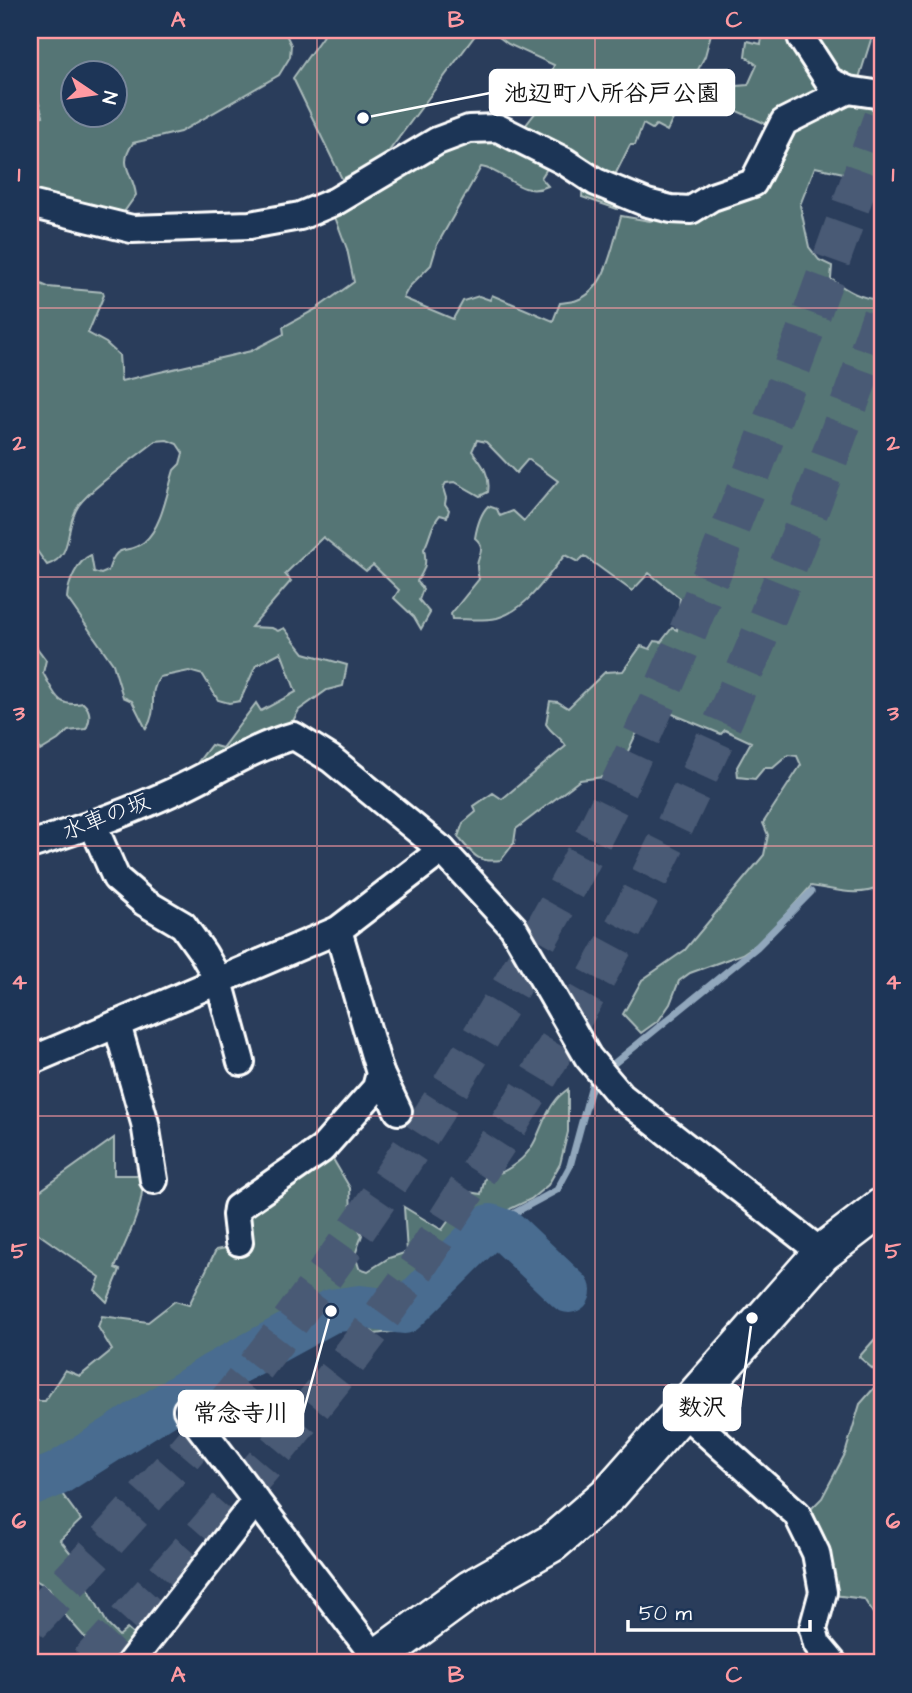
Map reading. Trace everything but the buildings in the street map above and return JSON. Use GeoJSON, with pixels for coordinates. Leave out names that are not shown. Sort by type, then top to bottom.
{"type":"FeatureCollection","features":[{"type":"Feature","properties":{"kind":"street"},"geometry":{"type":"LineString","coordinates":[[799,30],[829,80],[848,90],[882,95]]}},
{"type":"Feature","properties":{"kind":"street"},"geometry":{"type":"LineString","coordinates":[[30,204],[132,229],[250,225],[300,216],[336,201],[437,141],[469,129],[498,128],[596,182],[647,203],[671,209],[691,210],[712,197],[753,183],[784,122],[848,90]]}},
{"type":"Feature","properties":{"kind":"street","name":"水車の坂"},"geometry":{"type":"LineString","coordinates":[[30,845],[93,825],[181,788],[271,742],[294,736],[331,759],[442,850]]}},
{"type":"Feature","properties":{"kind":"street"},"geometry":{"type":"LineString","coordinates":[[93,825],[116,878],[144,902],[184,925],[219,981],[241,1062]]}},
{"type":"Feature","properties":{"kind":"street"},"geometry":{"type":"LineString","coordinates":[[30,1060],[338,930],[442,850],[513,927],[588,1057],[621,1096],[822,1253]]}},
{"type":"Feature","properties":{"kind":"street"},"geometry":{"type":"LineString","coordinates":[[338,930],[380,1073],[398,1111]]}},
{"type":"Feature","properties":{"kind":"street"},"geometry":{"type":"LineString","coordinates":[[117,1024],[145,1123],[154,1180]]}},
{"type":"Feature","properties":{"kind":"street"},"geometry":{"type":"LineString","coordinates":[[239,1242],[237,1208],[322,1149],[376,1088],[380,1073]]}},
{"type":"Feature","properties":{"kind":"street"},"geometry":{"type":"LineString","coordinates":[[187,1410],[373,1661],[471,1590],[552,1542],[578,1522],[609,1494],[822,1253],[882,1207]]}},
{"type":"Feature","properties":{"kind":"street"},"geometry":{"type":"LineString","coordinates":[[683,1412],[797,1514],[816,1553],[823,1592],[813,1629],[817,1644],[834,1663]]}},
{"type":"Feature","properties":{"kind":"street"},"geometry":{"type":"LineString","coordinates":[[130,1663],[255,1502]]}},
{"type":"Feature","properties":{"kind":"green space"},"geometry":{"type":"Polygon","coordinates":[[[30,30],[284,30],[291,45],[290,57],[279,75],[180,132],[133,143],[128,151],[126,164],[136,195],[124,212],[113,213],[30,190],[30,119],[43,116],[32,81],[30,30]]]}},
{"type":"Feature","properties":{"kind":"green space"},"geometry":{"type":"Polygon","coordinates":[[[327,30],[479,30],[383,159],[342,179],[293,78],[327,30]]]}},
{"type":"Feature","properties":{"kind":"green space"},"geometry":{"type":"Polygon","coordinates":[[[712,30],[705,56],[667,131],[656,125],[652,129],[643,124],[635,145],[630,145],[615,175],[635,188],[618,203],[617,209],[582,197],[583,181],[522,130],[542,104],[554,65],[508,44],[491,31],[712,30]]]}},
{"type":"Feature","properties":{"kind":"green space"},"geometry":{"type":"Polygon","coordinates":[[[763,30],[874,30],[859,78],[844,80],[882,102],[882,192],[853,175],[815,167],[800,205],[809,247],[819,260],[832,266],[831,279],[855,294],[882,300],[882,886],[856,892],[811,886],[763,940],[742,954],[690,973],[679,981],[670,1004],[659,1020],[641,1033],[623,1014],[642,980],[685,950],[764,855],[768,835],[763,823],[801,765],[797,756],[788,755],[773,768],[764,768],[755,779],[738,777],[737,767],[751,742],[725,730],[721,734],[663,710],[653,726],[636,734],[622,764],[611,776],[580,780],[516,829],[514,843],[501,860],[480,859],[458,837],[463,823],[476,812],[474,806],[493,793],[502,799],[566,746],[546,724],[550,701],[568,708],[605,672],[623,671],[641,646],[650,649],[655,641],[661,642],[672,628],[677,630],[680,598],[649,573],[632,591],[584,556],[578,562],[565,555],[535,592],[508,614],[486,619],[452,619],[451,614],[479,579],[477,566],[481,545],[475,538],[485,509],[488,506],[497,509],[500,516],[513,511],[524,521],[558,481],[528,459],[516,473],[486,442],[477,440],[472,451],[487,475],[488,492],[480,496],[455,482],[446,483],[443,488],[445,504],[449,510],[447,517],[440,515],[432,527],[424,549],[425,566],[417,581],[423,589],[419,600],[430,613],[421,629],[414,617],[394,598],[399,590],[373,565],[366,571],[323,537],[285,574],[291,581],[251,627],[278,631],[284,628],[304,653],[347,665],[343,686],[327,690],[299,710],[288,730],[188,775],[211,745],[222,748],[256,703],[261,711],[296,692],[281,652],[256,665],[240,701],[229,703],[218,700],[203,675],[189,671],[160,677],[154,690],[152,714],[146,729],[132,701],[123,697],[113,664],[67,598],[69,586],[74,573],[86,558],[91,555],[94,572],[101,574],[108,571],[115,555],[137,546],[150,536],[160,518],[174,470],[180,464],[183,453],[177,444],[167,440],[156,441],[104,481],[79,505],[62,555],[47,565],[30,541],[30,267],[35,269],[41,284],[48,287],[103,292],[88,333],[106,343],[119,355],[121,381],[251,351],[284,334],[283,327],[316,309],[354,282],[347,249],[332,209],[439,146],[490,133],[548,167],[541,178],[548,186],[538,189],[521,187],[499,173],[481,167],[437,245],[431,265],[409,287],[403,298],[453,319],[463,301],[479,296],[490,300],[492,295],[553,321],[560,303],[587,295],[602,276],[621,216],[650,221],[754,184],[782,131],[728,107],[736,86],[748,85],[757,65],[745,56],[747,41],[761,44],[763,30]]]}},
{"type":"Feature","properties":{"kind":"green space"},"geometry":{"type":"Polygon","coordinates":[[[30,643],[34,644],[46,660],[43,673],[57,697],[67,703],[83,703],[89,715],[86,729],[68,731],[40,751],[30,715],[30,643]]]}},
{"type":"Feature","properties":{"kind":"green space"},"geometry":{"type":"Polygon","coordinates":[[[568,1089],[568,1132],[560,1164],[548,1185],[531,1199],[479,1224],[465,1234],[428,1281],[397,1302],[342,1301],[322,1306],[303,1317],[302,1322],[163,1402],[172,1414],[57,1487],[81,1520],[60,1540],[90,1577],[88,1588],[108,1625],[119,1636],[127,1629],[137,1638],[118,1663],[107,1663],[59,1608],[49,1588],[30,1577],[30,1401],[45,1401],[65,1370],[80,1376],[112,1350],[98,1327],[102,1316],[148,1322],[175,1301],[189,1305],[216,1250],[250,1243],[244,1210],[330,1154],[350,1188],[351,1215],[362,1235],[355,1255],[359,1268],[368,1271],[389,1258],[407,1252],[404,1207],[442,1230],[469,1192],[481,1194],[486,1174],[505,1171],[528,1152],[550,1109],[568,1089]]]}},
{"type":"Feature","properties":{"kind":"green space"},"geometry":{"type":"Polygon","coordinates":[[[114,1138],[114,1175],[142,1175],[142,1187],[134,1222],[115,1268],[120,1270],[107,1302],[95,1290],[100,1277],[30,1228],[30,1198],[114,1138]]]}},
{"type":"Feature","properties":{"kind":"green space"},"geometry":{"type":"Polygon","coordinates":[[[444,1294],[398,1331],[375,1334],[355,1315],[404,1318],[444,1294]]]}},
{"type":"Feature","properties":{"kind":"green space"},"geometry":{"type":"Polygon","coordinates":[[[882,1331],[882,1377],[859,1357],[882,1331]]]}},
{"type":"Feature","properties":{"kind":"green space"},"geometry":{"type":"Polygon","coordinates":[[[882,1379],[882,1610],[873,1613],[864,1599],[826,1594],[803,1517],[822,1498],[845,1454],[860,1404],[882,1379]]]}},
{"type":"Feature","properties":{"kind":"waterway"},"geometry":{"type":"LineString","coordinates":[[606,1070],[757,947],[811,892]]}},
{"type":"Feature","properties":{"kind":"waterway"},"geometry":{"type":"LineString","coordinates":[[490,1226],[557,1190],[570,1166],[593,1081],[597,1078]]}},
{"type":"Feature","properties":{"kind":"waterway"},"geometry":{"type":"LineString","coordinates":[[30,1485],[57,1474],[213,1375],[331,1311],[360,1307],[404,1312],[490,1226],[507,1232],[569,1291]]}},
{"type":"Feature","properties":{"kind":"tunnel"},"geometry":{"type":"LineString","coordinates":[[30,1624],[185,1453],[306,1300],[375,1203],[439,1104],[547,923],[618,787],[726,540],[882,118]]}},
{"type":"Feature","properties":{"kind":"tunnel"},"geometry":{"type":"LineString","coordinates":[[88,1663],[256,1473],[376,1324],[427,1252],[573,1019],[646,884],[722,724],[822,479],[882,313]]}},
{"type":"Feature","properties":{"kind":"place","name":"池辺町八所谷戸公園"},"geometry":{"type":"Point","coordinates":[363,118]}},
{"type":"Feature","properties":{"kind":"place","name":"常念寺川"},"geometry":{"type":"Point","coordinates":[331,1311]}},
{"type":"Feature","properties":{"kind":"place","name":"数沢"},"geometry":{"type":"Point","coordinates":[752,1318]}}]}
